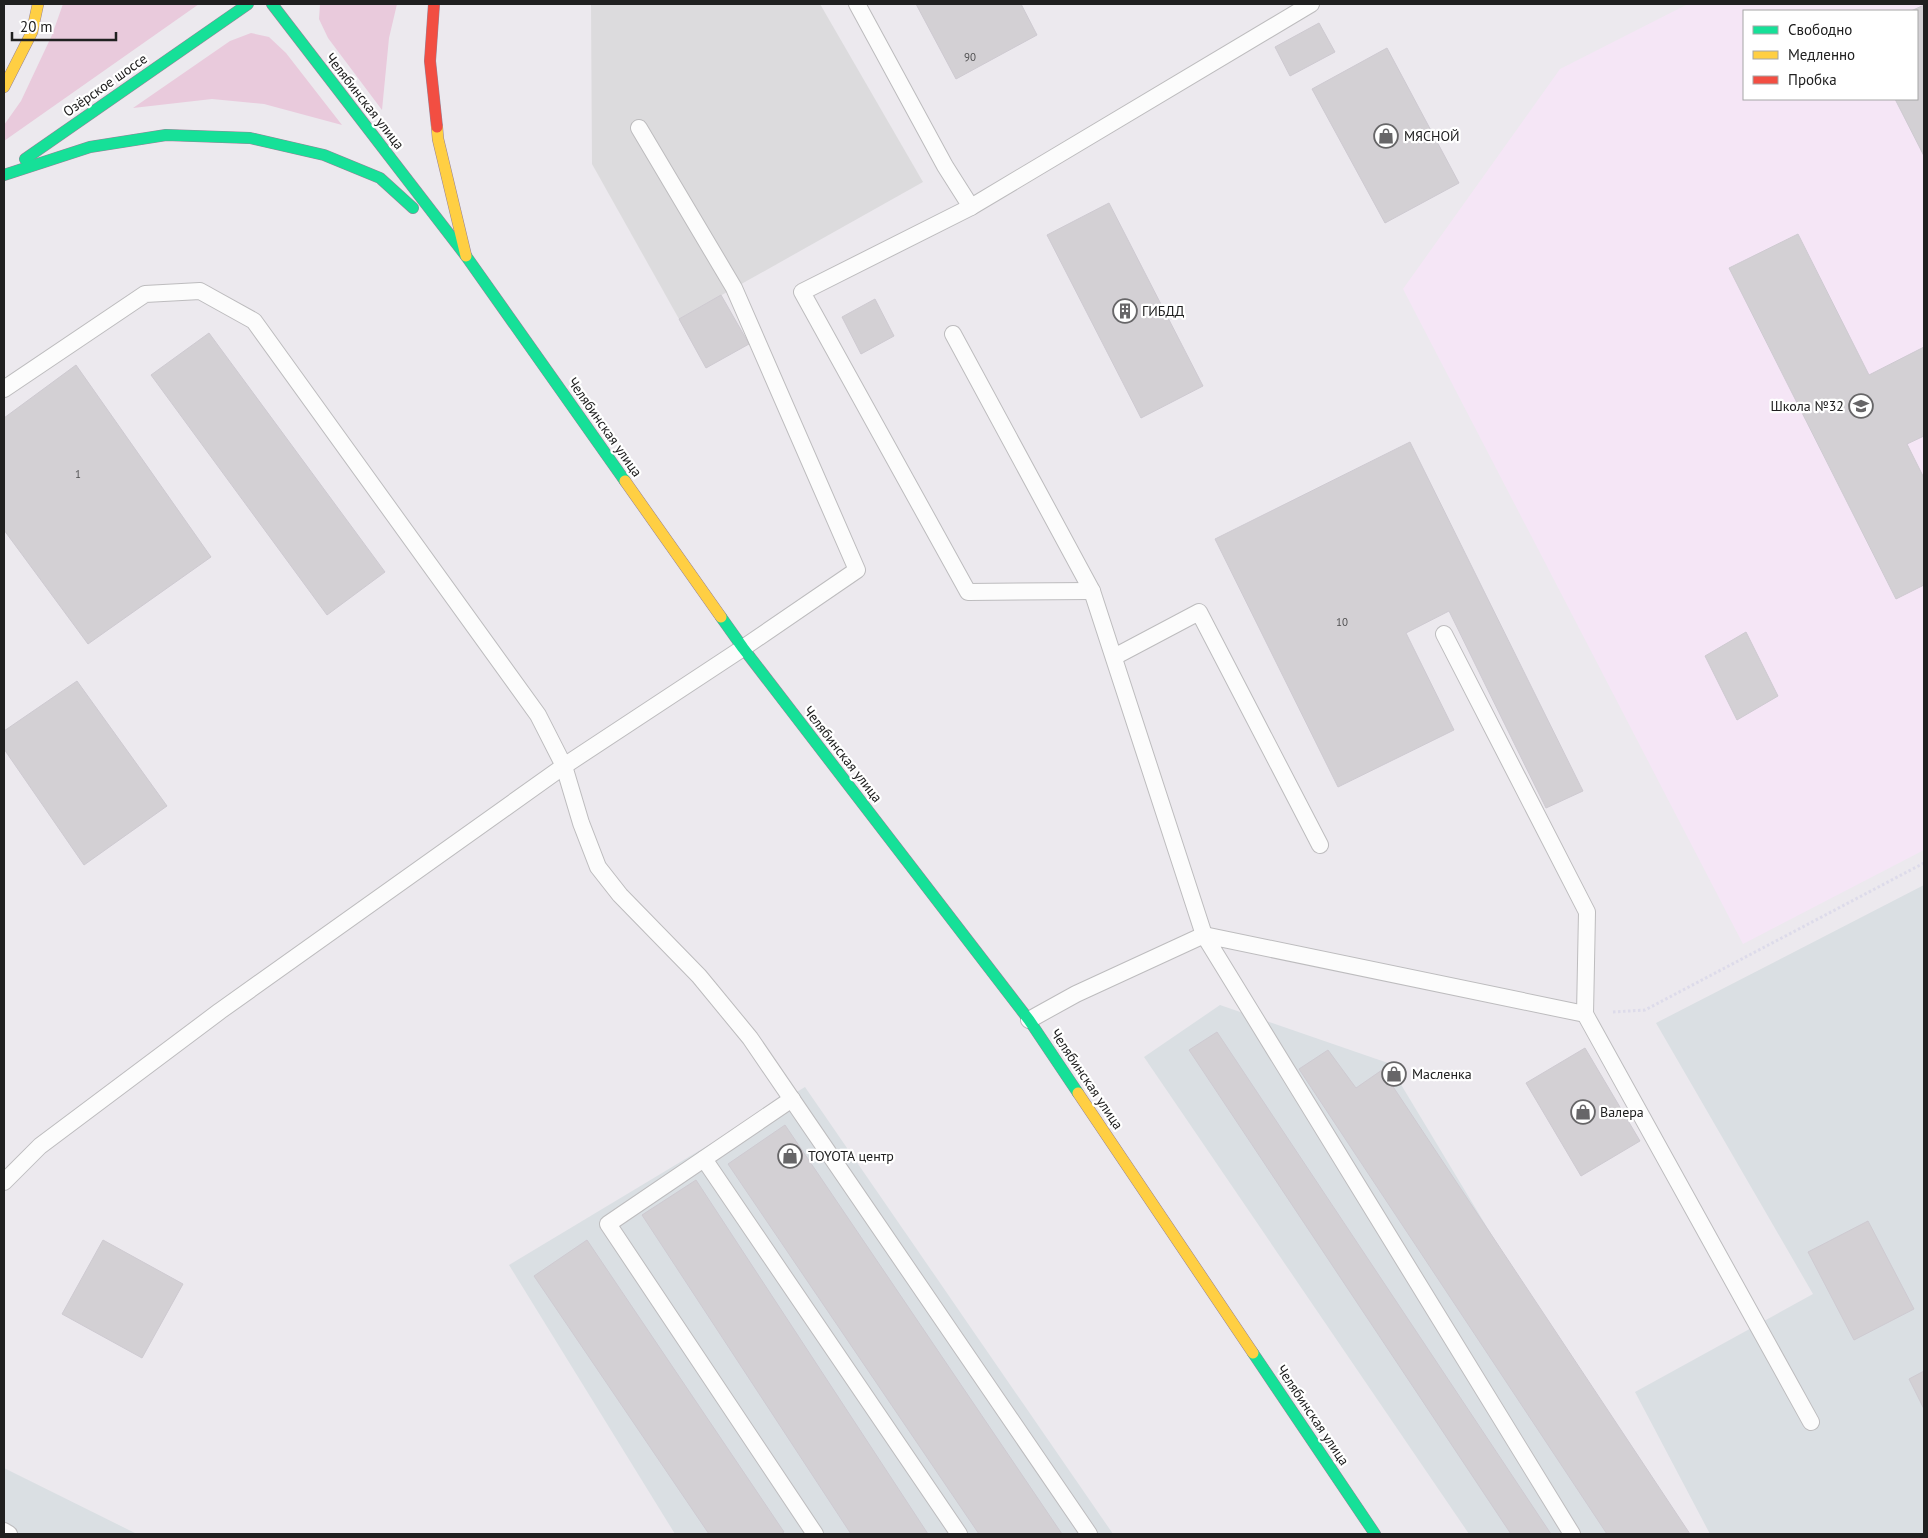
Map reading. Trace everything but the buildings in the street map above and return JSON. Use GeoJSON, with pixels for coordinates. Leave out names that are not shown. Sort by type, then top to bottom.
{"type":"FeatureCollection","features":[{"type":"Feature","properties":{"kind":"main road"},"geometry":{"type":"LineString","coordinates":[[4,86],[32,32],[38,4]]}},
{"type":"Feature","properties":{"kind":"main road","name":"Озёрское шоссе"},"geometry":{"type":"LineString","coordinates":[[4,174],[248,4]]}},
{"type":"Feature","properties":{"kind":"main road","name":"Челябинская улица"},"geometry":{"type":"LineString","coordinates":[[272,4],[466,256],[743,648],[1029,1020],[1374,1534]]}},
{"type":"Feature","properties":{"kind":"main road"},"geometry":{"type":"LineString","coordinates":[[434,4],[430,61],[438,139],[466,256]]}},
{"type":"Feature","properties":{"kind":"main road"},"geometry":{"type":"LineString","coordinates":[[4,174],[90,148],[166,135],[250,138],[324,155],[380,178],[466,256]]}},
{"type":"Feature","properties":{"kind":"lane"},"geometry":{"type":"LineString","coordinates":[[857,4],[945,166],[971,207]]}},
{"type":"Feature","properties":{"kind":"lane"},"geometry":{"type":"LineString","coordinates":[[1092,591],[968,592],[802,292],[971,207],[1311,4]]}},
{"type":"Feature","properties":{"kind":"lane"},"geometry":{"type":"LineString","coordinates":[[4,1182],[40,1146],[220,1011],[564,766],[857,570],[734,288],[639,128]]}},
{"type":"Feature","properties":{"kind":"lane"},"geometry":{"type":"LineString","coordinates":[[4,389],[145,294],[200,291],[254,321],[538,716],[564,766],[580,823],[598,867],[620,895],[699,976],[750,1038],[1089,1534]]}},
{"type":"Feature","properties":{"kind":"lane"},"geometry":{"type":"LineString","coordinates":[[952,334],[1092,591],[1204,936],[1572,1534]]}},
{"type":"Feature","properties":{"kind":"lane"},"geometry":{"type":"LineString","coordinates":[[1114,657],[1200,612],[1320,845]]}},
{"type":"Feature","properties":{"kind":"lane"},"geometry":{"type":"LineString","coordinates":[[1444,634],[1587,912],[1585,1014],[1810,1422]]}},
{"type":"Feature","properties":{"kind":"lane"},"geometry":{"type":"LineString","coordinates":[[1029,1020],[1076,994],[1204,936],[1585,1014]]}},
{"type":"Feature","properties":{"kind":"lane"},"geometry":{"type":"LineString","coordinates":[[792,1098],[608,1224],[815,1534]]}},
{"type":"Feature","properties":{"kind":"lane"},"geometry":{"type":"LineString","coordinates":[[704,1158],[960,1534]]}},
{"type":"Feature","properties":{"kind":"lane"},"geometry":{"type":"LineString","coordinates":[[4,1530],[9,1534]]}},
{"type":"Feature","properties":{"kind":"path"},"geometry":{"type":"LineString","coordinates":[[1585,1014],[1645,1010],[1924,863]]}},
{"type":"Feature","properties":{"kind":"shaded area"},"geometry":{"type":"Polygon","coordinates":[[[63,4],[199,4],[4,141],[4,125],[21,101],[52,35],[63,4]]]}},
{"type":"Feature","properties":{"kind":"shaded area"},"geometry":{"type":"Polygon","coordinates":[[[320,4],[397,4],[389,38],[382,110],[328,38],[319,19],[320,4]]]}},
{"type":"Feature","properties":{"kind":"shaded area"},"geometry":{"type":"Polygon","coordinates":[[[591,4],[820,4],[923,182],[679,319],[592,164],[591,4]]]}},
{"type":"Feature","properties":{"kind":"shaded area"},"geometry":{"type":"Polygon","coordinates":[[[1688,4],[1924,4],[1924,850],[1743,944],[1403,289],[1560,69],[1688,4]]]}},
{"type":"Feature","properties":{"kind":"shaded area"},"geometry":{"type":"Polygon","coordinates":[[[251,33],[269,37],[286,53],[342,125],[264,104],[212,99],[133,108],[230,41],[251,33]]]}},
{"type":"Feature","properties":{"kind":"shaded area"},"geometry":{"type":"Polygon","coordinates":[[[1924,885],[1924,1534],[1710,1534],[1635,1392],[1813,1294],[1656,1023],[1924,885]]]}},
{"type":"Feature","properties":{"kind":"shaded area"},"geometry":{"type":"Polygon","coordinates":[[[1220,1005],[1388,1063],[1672,1534],[1469,1534],[1144,1057],[1220,1005]]]}},
{"type":"Feature","properties":{"kind":"shaded area"},"geometry":{"type":"Polygon","coordinates":[[[805,1087],[1113,1534],[675,1534],[509,1265],[805,1087]]]}},
{"type":"Feature","properties":{"kind":"shaded area"},"geometry":{"type":"Polygon","coordinates":[[[4,1468],[137,1534],[4,1534],[4,1468]]]}},
{"type":"Feature","properties":{"kind":"traffic: fast"},"geometry":{"type":"LineString","coordinates":[[25,159],[248,4]]}},
{"type":"Feature","properties":{"kind":"traffic: fast"},"geometry":{"type":"LineString","coordinates":[[272,4],[466,256],[625,481]]}},
{"type":"Feature","properties":{"kind":"traffic: fast"},"geometry":{"type":"LineString","coordinates":[[4,175],[90,147],[166,135],[250,138],[324,155],[380,178],[413,208]]}},
{"type":"Feature","properties":{"kind":"traffic: fast"},"geometry":{"type":"LineString","coordinates":[[721,617],[1029,1020],[1078,1093]]}},
{"type":"Feature","properties":{"kind":"traffic: fast"},"geometry":{"type":"LineString","coordinates":[[1253,1353],[1375,1534]]}},
{"type":"Feature","properties":{"kind":"traffic: slow"},"geometry":{"type":"LineString","coordinates":[[4,87],[32,32],[38,4]]}},
{"type":"Feature","properties":{"kind":"traffic: slow"},"geometry":{"type":"LineString","coordinates":[[437,127],[438,139],[466,256]]}},
{"type":"Feature","properties":{"kind":"traffic: slow"},"geometry":{"type":"LineString","coordinates":[[625,481],[721,617]]}},
{"type":"Feature","properties":{"kind":"traffic: slow"},"geometry":{"type":"LineString","coordinates":[[1078,1093],[1253,1353]]}},
{"type":"Feature","properties":{"kind":"traffic: jam"},"geometry":{"type":"LineString","coordinates":[[434,4],[430,61],[437,127]]}},
{"type":"Feature","properties":{"kind":"place","name":"МЯСНОЙ"},"geometry":{"type":"Point","coordinates":[1386,136]}},
{"type":"Feature","properties":{"kind":"place","name":"ГИБДД"},"geometry":{"type":"Point","coordinates":[1125,311]}},
{"type":"Feature","properties":{"kind":"place","name":"Школа №32"},"geometry":{"type":"Point","coordinates":[1861,406]}},
{"type":"Feature","properties":{"kind":"place","name":"Масленка"},"geometry":{"type":"Point","coordinates":[1394,1074]}},
{"type":"Feature","properties":{"kind":"place","name":"Валера"},"geometry":{"type":"Point","coordinates":[1583,1112]}},
{"type":"Feature","properties":{"kind":"place","name":"TOYOTA центр"},"geometry":{"type":"Point","coordinates":[790,1156]}}]}
